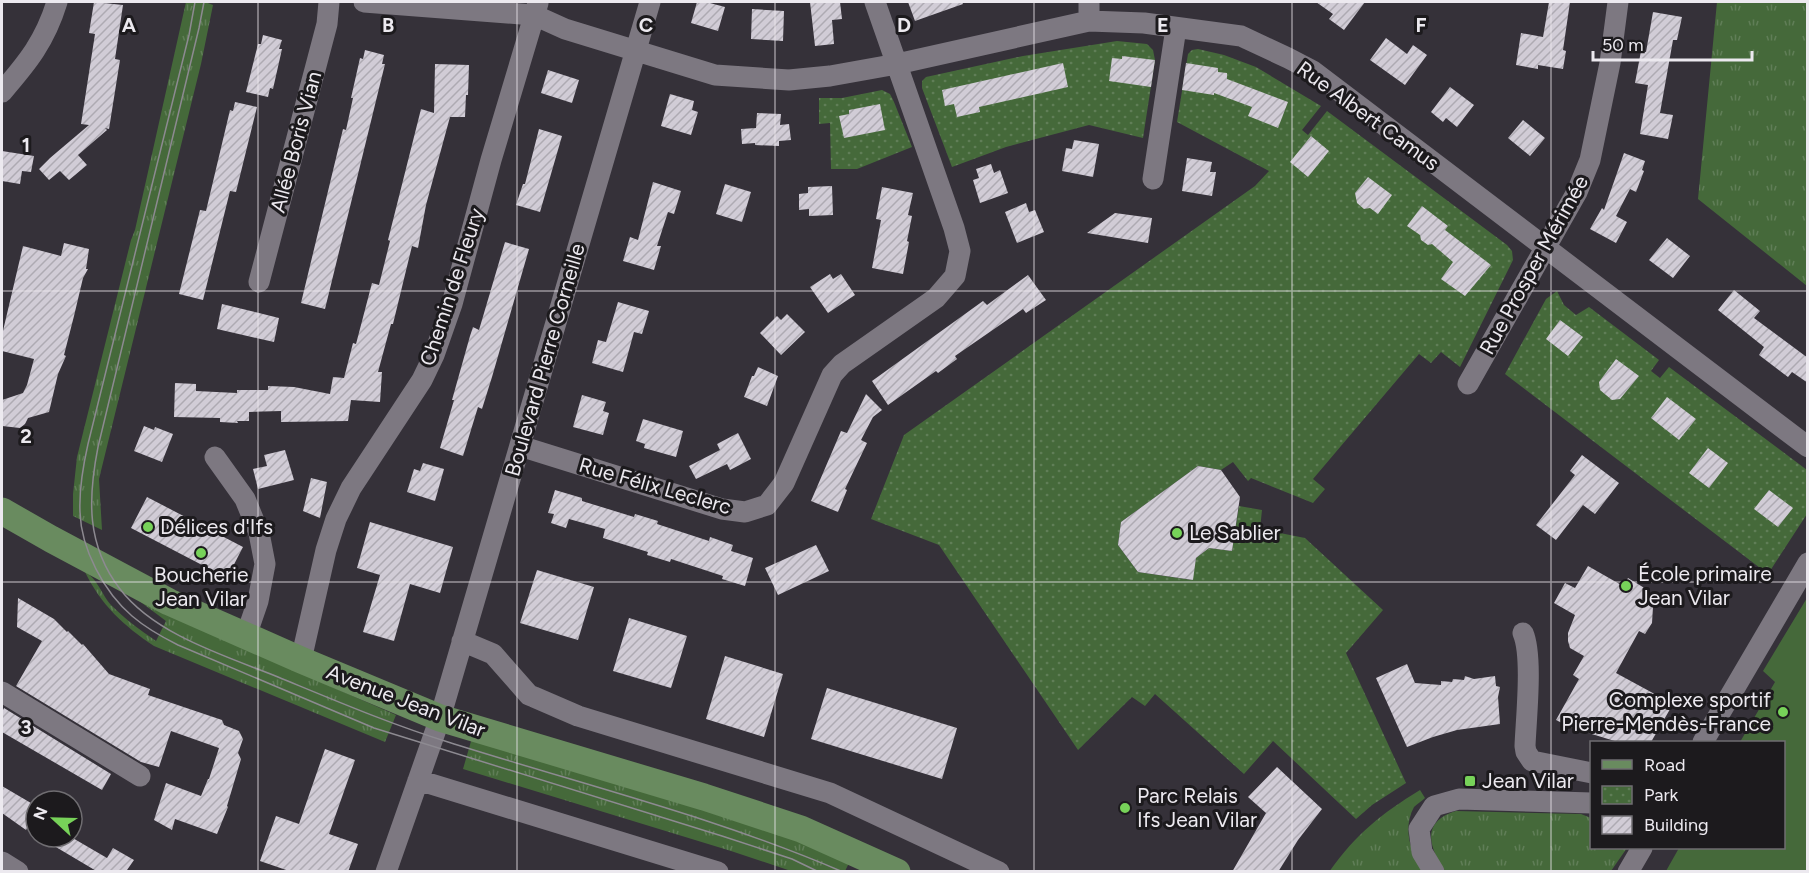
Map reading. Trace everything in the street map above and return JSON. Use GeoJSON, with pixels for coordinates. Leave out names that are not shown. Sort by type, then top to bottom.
{"type":"FeatureCollection","features":[{"type":"Feature","properties":{"kind":"main road","name":"Avenue Jean Vilar"},"geometry":{"type":"LineString","coordinates":[[3,515],[169,602],[440,718],[704,797],[801,829],[894,871]]}},
{"type":"Feature","properties":{"kind":"street"},"geometry":{"type":"LineString","coordinates":[[2,92],[37,49],[57,2]]}},
{"type":"Feature","properties":{"kind":"street","name":"Allée Boris Vian"},"geometry":{"type":"LineString","coordinates":[[259,282],[327,24],[329,2]]}},
{"type":"Feature","properties":{"kind":"street","name":"Rue Albert Camus"},"geometry":{"type":"LineString","coordinates":[[364,2],[536,8],[565,29],[715,75],[789,80],[830,76],[897,64],[1089,11],[1144,23],[1241,36],[1313,71],[1808,447]]}},
{"type":"Feature","properties":{"kind":"street","name":"Boulevard Pierre Corneille"},"geometry":{"type":"LineString","coordinates":[[386,872],[440,718],[650,2]]}},
{"type":"Feature","properties":{"kind":"street","name":"Rue Félix Leclerc"},"geometry":{"type":"LineString","coordinates":[[520,446],[722,509],[745,512],[767,505],[784,483],[832,375],[842,364],[936,298],[955,276],[960,251],[874,2]]}},
{"type":"Feature","properties":{"kind":"street","name":"Rue Prosper Mérimée"},"geometry":{"type":"LineString","coordinates":[[1468,384],[1577,192],[1590,160],[1610,63],[1618,2]]}},
{"type":"Feature","properties":{"kind":"street","name":"Chemin de Fleury"},"geometry":{"type":"LineString","coordinates":[[301,660],[326,550],[336,519],[351,488],[422,380],[434,355],[452,304],[536,8]]}},
{"type":"Feature","properties":{"kind":"street"},"geometry":{"type":"LineString","coordinates":[[1153,179],[1176,28]]}},
{"type":"Feature","properties":{"kind":"street"},"geometry":{"type":"LineString","coordinates":[[215,457],[245,499],[259,532],[265,564],[258,601],[246,636]]}},
{"type":"Feature","properties":{"kind":"street"},"geometry":{"type":"LineString","coordinates":[[1704,741],[1808,563]]}},
{"type":"Feature","properties":{"kind":"street"},"geometry":{"type":"LineString","coordinates":[[1523,633],[1527,641],[1528,657],[1526,752],[1532,761],[1590,773]]}},
{"type":"Feature","properties":{"kind":"street"},"geometry":{"type":"LineString","coordinates":[[462,640],[493,654],[529,695],[578,716],[830,793],[999,872]]}},
{"type":"Feature","properties":{"kind":"street"},"geometry":{"type":"LineString","coordinates":[[2,692],[140,776]]}},
{"type":"Feature","properties":{"kind":"street"},"geometry":{"type":"LineString","coordinates":[[418,780],[718,872]]}},
{"type":"Feature","properties":{"kind":"street"},"geometry":{"type":"LineString","coordinates":[[1434,872],[1422,852],[1419,829],[1434,806],[1458,799],[1590,803]]}},
{"type":"Feature","properties":{"kind":"street"},"geometry":{"type":"LineString","coordinates":[[1628,872],[1641,849]]}},
{"type":"Feature","properties":{"kind":"street"},"geometry":{"type":"LineString","coordinates":[[2,862],[18,872]]}},
{"type":"Feature","properties":{"kind":"green space"},"geometry":{"type":"Polygon","coordinates":[[[186,2],[205,2],[213,5],[201,64],[99,479],[102,530],[73,516],[77,457],[135,230],[186,2]]]}},
{"type":"Feature","properties":{"kind":"green space"},"geometry":{"type":"Polygon","coordinates":[[[1717,2],[1807,2],[1807,286],[1698,199],[1717,2]]]}},
{"type":"Feature","properties":{"kind":"green space"},"geometry":{"type":"Polygon","coordinates":[[[1117,41],[1147,44],[1153,50],[1155,60],[1143,138],[1089,125],[1006,147],[952,167],[922,88],[922,81],[926,77],[1023,56],[1117,41]]]}},
{"type":"Feature","properties":{"kind":"green space"},"geometry":{"type":"Polygon","coordinates":[[[1198,49],[1224,55],[1256,67],[1321,106],[1302,130],[1308,135],[1327,111],[1512,251],[1513,260],[1460,367],[1441,352],[1431,363],[1419,354],[1313,479],[1325,489],[1313,503],[1251,478],[1248,481],[1233,462],[1221,470],[1198,466],[1121,522],[1118,545],[1138,572],[1192,580],[1196,558],[1209,548],[1232,551],[1239,506],[1262,510],[1260,529],[1305,538],[1383,610],[1346,653],[1406,783],[1372,805],[1356,819],[1273,741],[1244,774],[1155,694],[1145,706],[1132,697],[1078,750],[939,545],[871,519],[904,435],[1255,186],[1269,171],[1177,122],[1188,54],[1198,49]]]}},
{"type":"Feature","properties":{"kind":"green space"},"geometry":{"type":"Polygon","coordinates":[[[882,90],[890,94],[912,147],[857,169],[831,169],[830,123],[819,124],[819,98],[842,98],[882,90]]]}},
{"type":"Feature","properties":{"kind":"green space"},"geometry":{"type":"Polygon","coordinates":[[[1557,291],[1564,305],[1576,315],[1589,307],[1659,360],[1651,371],[1660,378],[1669,367],[1807,470],[1807,514],[1768,574],[1505,374],[1546,299],[1557,291]]]}},
{"type":"Feature","properties":{"kind":"green space"},"geometry":{"type":"Polygon","coordinates":[[[85,572],[93,578],[111,605],[156,641],[166,621],[138,600],[396,715],[385,742],[154,646],[114,614],[98,595],[85,572]]]}},
{"type":"Feature","properties":{"kind":"green space","name":"Complexe sportif Pierre-Mendès-France"},"geometry":{"type":"Polygon","coordinates":[[[1807,598],[1807,871],[1666,871],[1678,849],[1785,849],[1785,741],[1741,741],[1775,682],[1763,671],[1807,598]]]}},
{"type":"Feature","properties":{"kind":"green space"},"geometry":{"type":"Polygon","coordinates":[[[472,738],[759,827],[850,861],[845,871],[791,871],[463,769],[472,738]]]}},
{"type":"Feature","properties":{"kind":"green space"},"geometry":{"type":"Polygon","coordinates":[[[1420,790],[1425,798],[1414,807],[1410,815],[1408,832],[1412,849],[1423,871],[1329,872],[1370,825],[1420,790]]]}},
{"type":"Feature","properties":{"kind":"green space"},"geometry":{"type":"Polygon","coordinates":[[[1456,811],[1581,814],[1590,818],[1590,849],[1626,849],[1611,871],[1446,872],[1435,854],[1431,837],[1437,822],[1456,811]]]}},
{"type":"Feature","properties":{"kind":"building"},"geometry":{"type":"Polygon","coordinates":[[[94,2],[123,5],[115,59],[120,60],[109,129],[105,128],[107,130],[78,155],[87,165],[69,180],[60,171],[49,180],[39,169],[89,125],[81,124],[95,34],[89,33],[94,2]]]}},
{"type":"Feature","properties":{"kind":"building"},"geometry":{"type":"Polygon","coordinates":[[[697,2],[725,7],[718,31],[691,23],[697,2]]]}},
{"type":"Feature","properties":{"kind":"building"},"geometry":{"type":"Polygon","coordinates":[[[810,2],[840,2],[842,19],[832,20],[834,44],[815,46],[810,2]]]}},
{"type":"Feature","properties":{"kind":"building"},"geometry":{"type":"Polygon","coordinates":[[[908,2],[962,2],[963,4],[915,21],[908,2]]]}},
{"type":"Feature","properties":{"kind":"building"},"geometry":{"type":"Polygon","coordinates":[[[1316,2],[1365,2],[1344,30],[1329,19],[1333,14],[1316,2]]]}},
{"type":"Feature","properties":{"kind":"building"},"geometry":{"type":"Polygon","coordinates":[[[1549,2],[1570,2],[1563,50],[1566,51],[1563,69],[1538,65],[1538,69],[1516,65],[1521,33],[1543,37],[1549,2]]]}},
{"type":"Feature","properties":{"kind":"building"},"geometry":{"type":"Polygon","coordinates":[[[752,9],[784,11],[783,41],[751,39],[752,9]]]}},
{"type":"Feature","properties":{"kind":"building"},"geometry":{"type":"Polygon","coordinates":[[[1653,12],[1682,17],[1677,40],[1673,40],[1660,113],[1673,115],[1668,139],[1640,134],[1648,85],[1635,83],[1641,51],[1646,52],[1653,12]]]}},
{"type":"Feature","properties":{"kind":"building"},"geometry":{"type":"Polygon","coordinates":[[[263,35],[282,40],[273,89],[270,88],[268,97],[246,92],[258,44],[261,44],[263,35]]]}},
{"type":"Feature","properties":{"kind":"building"},"geometry":{"type":"Polygon","coordinates":[[[1386,38],[1407,54],[1413,45],[1427,55],[1405,85],[1370,60],[1386,38]]]}},
{"type":"Feature","properties":{"kind":"building"},"geometry":{"type":"Polygon","coordinates":[[[365,50],[384,55],[382,64],[385,64],[325,309],[301,303],[343,129],[346,130],[360,58],[363,59],[365,50]]]}},
{"type":"Feature","properties":{"kind":"building"},"geometry":{"type":"Polygon","coordinates":[[[1122,56],[1155,60],[1151,87],[1109,81],[1112,58],[1122,59],[1122,56]]]}},
{"type":"Feature","properties":{"kind":"building"},"geometry":{"type":"Polygon","coordinates":[[[1063,63],[1068,87],[979,107],[980,112],[957,117],[954,104],[945,106],[942,90],[1063,63]]]}},
{"type":"Feature","properties":{"kind":"building"},"geometry":{"type":"Polygon","coordinates":[[[1186,63],[1218,68],[1218,72],[1227,73],[1227,79],[1288,102],[1278,128],[1248,116],[1252,107],[1214,93],[1214,95],[1182,90],[1186,63]]]}},
{"type":"Feature","properties":{"kind":"building"},"geometry":{"type":"Polygon","coordinates":[[[435,64],[469,65],[465,117],[450,117],[426,205],[418,248],[412,246],[393,324],[391,324],[378,372],[382,372],[380,402],[351,400],[348,421],[281,422],[281,411],[249,412],[249,421],[237,421],[238,423],[220,422],[220,418],[174,417],[175,383],[196,384],[196,391],[237,393],[237,390],[268,390],[268,386],[294,387],[330,394],[333,377],[344,378],[353,343],[356,344],[372,283],[379,285],[421,109],[434,113],[435,64]]]}},
{"type":"Feature","properties":{"kind":"building"},"geometry":{"type":"Polygon","coordinates":[[[548,70],[579,80],[572,103],[541,93],[548,70]]]}},
{"type":"Feature","properties":{"kind":"building"},"geometry":{"type":"Polygon","coordinates":[[[1450,87],[1474,105],[1457,127],[1446,118],[1443,122],[1431,112],[1450,87]]]}},
{"type":"Feature","properties":{"kind":"building"},"geometry":{"type":"Polygon","coordinates":[[[670,94],[694,101],[692,110],[698,112],[691,135],[661,126],[670,94]]]}},
{"type":"Feature","properties":{"kind":"building"},"geometry":{"type":"Polygon","coordinates":[[[235,102],[257,107],[236,192],[230,191],[203,300],[179,294],[200,210],[206,211],[230,110],[233,111],[235,102]]]}},
{"type":"Feature","properties":{"kind":"building"},"geometry":{"type":"Polygon","coordinates":[[[880,104],[885,130],[844,138],[839,116],[849,114],[849,110],[880,104]]]}},
{"type":"Feature","properties":{"kind":"building"},"geometry":{"type":"Polygon","coordinates":[[[757,113],[781,114],[780,125],[789,124],[791,140],[779,141],[779,146],[742,144],[741,129],[756,128],[757,113]]]}},
{"type":"Feature","properties":{"kind":"building"},"geometry":{"type":"Polygon","coordinates":[[[1523,120],[1545,138],[1530,156],[1508,138],[1523,120]]]}},
{"type":"Feature","properties":{"kind":"building"},"geometry":{"type":"Polygon","coordinates":[[[539,129],[562,136],[540,212],[516,205],[523,184],[525,184],[539,129]]]}},
{"type":"Feature","properties":{"kind":"building"},"geometry":{"type":"Polygon","coordinates":[[[1311,136],[1329,151],[1308,177],[1290,162],[1311,136]]]}},
{"type":"Feature","properties":{"kind":"building"},"geometry":{"type":"Polygon","coordinates":[[[1074,140],[1099,144],[1093,177],[1062,171],[1066,148],[1072,149],[1074,140]]]}},
{"type":"Feature","properties":{"kind":"building"},"geometry":{"type":"Polygon","coordinates":[[[2,151],[34,156],[31,172],[22,171],[20,184],[2,181],[2,151]]]}},
{"type":"Feature","properties":{"kind":"building"},"geometry":{"type":"Polygon","coordinates":[[[1624,153],[1645,161],[1642,170],[1644,171],[1636,192],[1630,189],[1616,216],[1627,222],[1616,243],[1590,229],[1602,208],[1604,210],[1624,153]]]}},
{"type":"Feature","properties":{"kind":"building"},"geometry":{"type":"Polygon","coordinates":[[[1187,158],[1212,162],[1210,172],[1216,172],[1212,196],[1182,191],[1187,158]]]}},
{"type":"Feature","properties":{"kind":"building"},"geometry":{"type":"Polygon","coordinates":[[[991,164],[994,173],[1000,170],[1008,193],[980,203],[973,180],[979,178],[976,169],[991,164]]]}},
{"type":"Feature","properties":{"kind":"building"},"geometry":{"type":"Polygon","coordinates":[[[1368,177],[1392,195],[1378,214],[1370,208],[1364,209],[1357,203],[1355,193],[1368,177]]]}},
{"type":"Feature","properties":{"kind":"building"},"geometry":{"type":"Polygon","coordinates":[[[653,182],[681,191],[674,214],[668,212],[657,246],[661,246],[654,270],[623,261],[630,237],[638,240],[653,182]]]}},
{"type":"Feature","properties":{"kind":"building"},"geometry":{"type":"Polygon","coordinates":[[[725,184],[751,192],[742,222],[716,214],[725,184]]]}},
{"type":"Feature","properties":{"kind":"building"},"geometry":{"type":"Polygon","coordinates":[[[832,186],[833,215],[809,216],[809,209],[799,210],[799,194],[808,193],[808,187],[832,186]]]}},
{"type":"Feature","properties":{"kind":"building"},"geometry":{"type":"Polygon","coordinates":[[[882,187],[913,193],[908,215],[912,216],[903,274],[872,268],[881,220],[876,219],[882,187]]]}},
{"type":"Feature","properties":{"kind":"building"},"geometry":{"type":"Polygon","coordinates":[[[1026,203],[1029,212],[1035,210],[1044,232],[1017,243],[1005,212],[1026,203]]]}},
{"type":"Feature","properties":{"kind":"building"},"geometry":{"type":"Polygon","coordinates":[[[1422,206],[1448,226],[1445,230],[1491,265],[1465,296],[1441,279],[1453,262],[1432,244],[1428,245],[1421,240],[1420,235],[1407,226],[1422,206]]]}},
{"type":"Feature","properties":{"kind":"building"},"geometry":{"type":"Polygon","coordinates":[[[1115,213],[1152,218],[1148,243],[1087,233],[1115,213]]]}},
{"type":"Feature","properties":{"kind":"building"},"geometry":{"type":"Polygon","coordinates":[[[1667,238],[1690,256],[1673,278],[1649,260],[1667,238]]]}},
{"type":"Feature","properties":{"kind":"building"},"geometry":{"type":"Polygon","coordinates":[[[505,242],[529,249],[482,409],[478,407],[463,456],[440,448],[470,336],[473,327],[479,330],[505,242]]]}},
{"type":"Feature","properties":{"kind":"building"},"geometry":{"type":"Polygon","coordinates":[[[64,243],[89,249],[86,269],[88,269],[83,278],[64,355],[66,356],[58,374],[49,412],[28,418],[20,428],[2,426],[2,400],[23,393],[34,359],[2,351],[2,335],[23,246],[61,256],[64,243]]]}},
{"type":"Feature","properties":{"kind":"building"},"geometry":{"type":"Polygon","coordinates":[[[830,274],[833,279],[841,274],[855,295],[828,313],[810,287],[830,274]]]}},
{"type":"Feature","properties":{"kind":"building"},"geometry":{"type":"Polygon","coordinates":[[[1028,275],[1046,300],[1026,313],[1023,309],[955,356],[957,359],[938,373],[936,371],[888,405],[872,381],[983,301],[987,305],[1028,275]]]}},
{"type":"Feature","properties":{"kind":"building"},"geometry":{"type":"Polygon","coordinates":[[[1734,290],[1760,311],[1754,318],[1808,358],[1808,383],[1792,372],[1788,377],[1759,355],[1764,347],[1718,310],[1734,290]]]}},
{"type":"Feature","properties":{"kind":"building"},"geometry":{"type":"Polygon","coordinates":[[[618,302],[649,311],[642,334],[634,332],[623,372],[592,363],[598,340],[606,342],[618,302]]]}},
{"type":"Feature","properties":{"kind":"building"},"geometry":{"type":"Polygon","coordinates":[[[222,304],[279,318],[274,342],[217,329],[222,304]]]}},
{"type":"Feature","properties":{"kind":"building"},"geometry":{"type":"Polygon","coordinates":[[[787,314],[805,332],[781,355],[760,333],[777,316],[781,320],[787,314]]]}},
{"type":"Feature","properties":{"kind":"building"},"geometry":{"type":"Polygon","coordinates":[[[1560,320],[1583,337],[1568,356],[1546,339],[1560,320]]]}},
{"type":"Feature","properties":{"kind":"building"},"geometry":{"type":"Polygon","coordinates":[[[1616,359],[1639,376],[1620,399],[1612,400],[1600,390],[1599,382],[1616,359]]]}},
{"type":"Feature","properties":{"kind":"building"},"geometry":{"type":"Polygon","coordinates":[[[758,367],[778,376],[767,406],[744,397],[758,367]]]}},
{"type":"Feature","properties":{"kind":"building"},"geometry":{"type":"Polygon","coordinates":[[[866,394],[882,410],[873,417],[861,440],[867,443],[845,489],[847,490],[838,512],[811,501],[841,431],[847,433],[866,394]]]}},
{"type":"Feature","properties":{"kind":"building"},"geometry":{"type":"Polygon","coordinates":[[[582,395],[606,402],[603,411],[609,413],[603,435],[573,427],[582,395]]]}},
{"type":"Feature","properties":{"kind":"building"},"geometry":{"type":"Polygon","coordinates":[[[1667,397],[1696,419],[1679,440],[1651,418],[1667,397]]]}},
{"type":"Feature","properties":{"kind":"building"},"geometry":{"type":"Polygon","coordinates":[[[643,419],[683,431],[676,457],[644,448],[645,444],[636,441],[643,419]]]}},
{"type":"Feature","properties":{"kind":"building"},"geometry":{"type":"Polygon","coordinates":[[[144,426],[154,430],[155,427],[173,434],[162,462],[134,451],[144,426]]]}},
{"type":"Feature","properties":{"kind":"building"},"geometry":{"type":"Polygon","coordinates":[[[738,433],[751,459],[730,470],[727,464],[696,479],[689,466],[720,450],[717,444],[738,433]]]}},
{"type":"Feature","properties":{"kind":"building"},"geometry":{"type":"Polygon","coordinates":[[[1708,448],[1728,463],[1709,488],[1689,473],[1708,448]]]}},
{"type":"Feature","properties":{"kind":"building"},"geometry":{"type":"Polygon","coordinates":[[[285,450],[294,480],[258,489],[253,469],[267,466],[264,455],[285,450]]]}},
{"type":"Feature","properties":{"kind":"building"},"geometry":{"type":"Polygon","coordinates":[[[1582,455],[1619,483],[1595,514],[1583,505],[1556,540],[1536,525],[1575,475],[1570,471],[1582,455]]]}},
{"type":"Feature","properties":{"kind":"building"},"geometry":{"type":"Polygon","coordinates":[[[423,463],[444,469],[435,501],[407,492],[414,469],[420,471],[423,463]]]}},
{"type":"Feature","properties":{"kind":"building","name":"Le Sablier"},"geometry":{"type":"Polygon","coordinates":[[[1198,466],[1221,470],[1240,497],[1232,551],[1209,548],[1196,558],[1193,580],[1138,572],[1118,545],[1121,522],[1198,466]]]}},
{"type":"Feature","properties":{"kind":"building"},"geometry":{"type":"Polygon","coordinates":[[[311,478],[327,482],[320,518],[303,511],[311,478]]]}},
{"type":"Feature","properties":{"kind":"building"},"geometry":{"type":"Polygon","coordinates":[[[555,490],[634,517],[635,514],[658,521],[657,524],[709,541],[710,537],[733,545],[731,551],[753,558],[745,586],[722,579],[723,576],[671,559],[670,562],[647,555],[648,552],[603,538],[605,529],[569,519],[566,528],[551,523],[554,514],[548,513],[555,490]]]}},
{"type":"Feature","properties":{"kind":"building"},"geometry":{"type":"Polygon","coordinates":[[[1769,490],[1793,508],[1778,527],[1754,509],[1769,490]]]}},
{"type":"Feature","properties":{"kind":"building"},"geometry":{"type":"Polygon","coordinates":[[[147,497],[243,547],[227,578],[131,528],[147,497]]]}},
{"type":"Feature","properties":{"kind":"building"},"geometry":{"type":"Polygon","coordinates":[[[370,522],[453,547],[440,593],[410,584],[394,641],[363,632],[380,575],[357,568],[370,522]]]}},
{"type":"Feature","properties":{"kind":"building"},"geometry":{"type":"Polygon","coordinates":[[[816,545],[829,571],[778,595],[765,568],[816,545]]]}},
{"type":"Feature","properties":{"kind":"building"},"geometry":{"type":"Polygon","coordinates":[[[1588,566],[1623,586],[1628,578],[1646,589],[1651,597],[1652,623],[1645,634],[1639,631],[1616,673],[1673,704],[1652,741],[1615,741],[1572,728],[1556,720],[1579,679],[1573,675],[1584,656],[1570,648],[1568,641],[1568,633],[1575,615],[1554,603],[1565,583],[1575,588],[1588,566]]]}},
{"type":"Feature","properties":{"kind":"building"},"geometry":{"type":"Polygon","coordinates":[[[537,570],[594,587],[578,640],[520,623],[537,570]]]}},
{"type":"Feature","properties":{"kind":"building"},"geometry":{"type":"Polygon","coordinates":[[[18,598],[54,619],[83,644],[109,674],[150,689],[148,695],[222,720],[224,725],[239,731],[243,739],[238,753],[241,759],[228,807],[217,834],[175,819],[172,830],[154,820],[166,783],[201,796],[219,748],[171,731],[159,767],[141,762],[16,686],[42,641],[17,627],[18,598]]]}},
{"type":"Feature","properties":{"kind":"building"},"geometry":{"type":"Polygon","coordinates":[[[629,618],[687,636],[671,688],[613,671],[629,618]]]}},
{"type":"Feature","properties":{"kind":"building"},"geometry":{"type":"Polygon","coordinates":[[[725,656],[783,674],[764,737],[706,719],[725,656]]]}},
{"type":"Feature","properties":{"kind":"building"},"geometry":{"type":"Polygon","coordinates":[[[1407,664],[1415,683],[1441,685],[1441,681],[1464,680],[1465,676],[1474,679],[1495,676],[1496,686],[1500,687],[1498,697],[1500,724],[1457,730],[1407,747],[1376,678],[1407,664]]]}},
{"type":"Feature","properties":{"kind":"building"},"geometry":{"type":"Polygon","coordinates":[[[827,688],[957,728],[942,779],[811,739],[827,688]]]}},
{"type":"Feature","properties":{"kind":"building"},"geometry":{"type":"Polygon","coordinates":[[[4,708],[111,774],[102,790],[2,732],[4,708]]]}},
{"type":"Feature","properties":{"kind":"building"},"geometry":{"type":"Polygon","coordinates":[[[325,749],[355,760],[329,834],[358,844],[348,872],[292,872],[260,861],[276,816],[299,824],[325,749]]]}},
{"type":"Feature","properties":{"kind":"building"},"geometry":{"type":"Polygon","coordinates":[[[1277,767],[1322,809],[1298,840],[1278,872],[1232,872],[1266,813],[1248,797],[1277,767]]]}},
{"type":"Feature","properties":{"kind":"building"},"geometry":{"type":"Polygon","coordinates":[[[2,786],[24,799],[24,829],[2,813],[2,786]]]}},
{"type":"Feature","properties":{"kind":"building"},"geometry":{"type":"Polygon","coordinates":[[[84,845],[107,858],[113,848],[134,860],[127,870],[129,872],[98,872],[59,849],[84,849],[84,845]]]}},
{"type":"Feature","properties":{"kind":"tram line"},"geometry":{"type":"LineString","coordinates":[[195,2],[189,35],[88,444],[82,478],[81,526],[96,569],[112,595],[137,620],[178,645],[374,728],[722,836],[792,859],[819,872]]}},
{"type":"Feature","properties":{"kind":"tram line"},"geometry":{"type":"LineString","coordinates":[[204,2],[98,447],[92,485],[92,521],[95,538],[109,572],[120,589],[135,605],[172,632],[214,652],[362,711],[448,742],[746,834],[843,872]]}},
{"type":"Feature","properties":{"kind":"place","name":"Délices d'Ifs"},"geometry":{"type":"Point","coordinates":[148,527]}},
{"type":"Feature","properties":{"kind":"place","name":"Le Sablier"},"geometry":{"type":"Point","coordinates":[1177,533]}},
{"type":"Feature","properties":{"kind":"place","name":"Boucherie Jean Vilar"},"geometry":{"type":"Point","coordinates":[201,553]}},
{"type":"Feature","properties":{"kind":"place","name":"École primaire Jean Vilar"},"geometry":{"type":"Point","coordinates":[1626,586]}},
{"type":"Feature","properties":{"kind":"place","name":"Complexe sportif Pierre-Mendès-France"},"geometry":{"type":"Point","coordinates":[1783,712]}},
{"type":"Feature","properties":{"kind":"place","name":"Jean Vilar"},"geometry":{"type":"Point","coordinates":[1470,781]}},
{"type":"Feature","properties":{"kind":"place","name":"Parc Relais Ifs Jean Vilar"},"geometry":{"type":"Point","coordinates":[1125,808]}}]}
